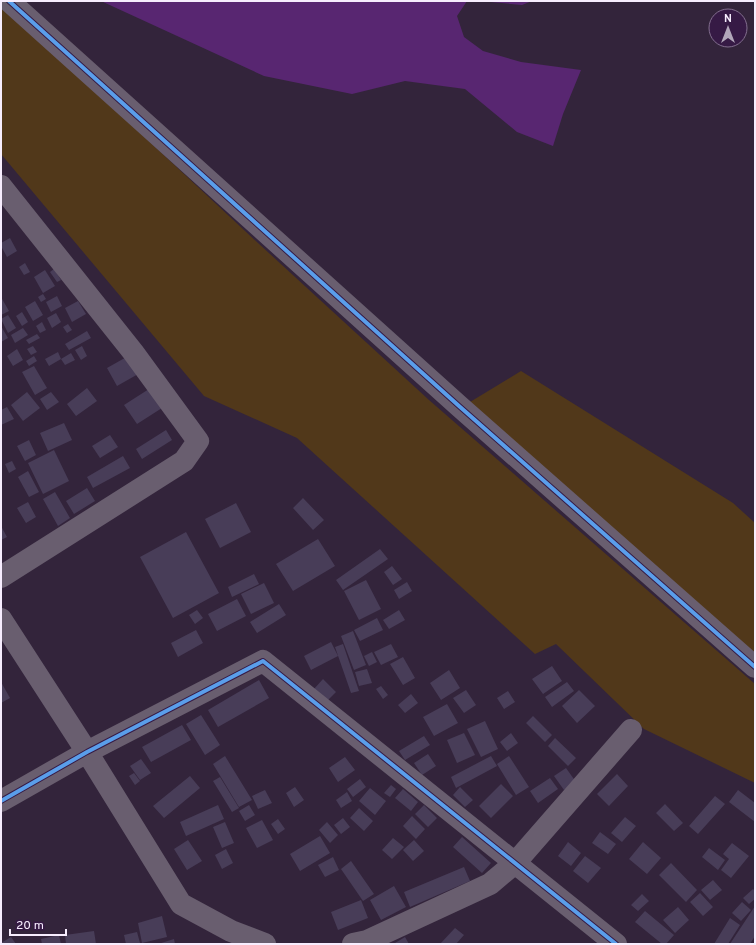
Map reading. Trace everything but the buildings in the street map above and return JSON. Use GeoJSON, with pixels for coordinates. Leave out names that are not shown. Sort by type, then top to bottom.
{"type":"FeatureCollection","features":[{"type":"Feature","properties":{"kind":"street"},"geometry":{"type":"LineString","coordinates":[[9,1],[459,406],[755,667]]}},
{"type":"Feature","properties":{"kind":"street"},"geometry":{"type":"LineString","coordinates":[[1,577],[184,461],[198,441],[133,352],[5,198]]}},
{"type":"Feature","properties":{"kind":"street"},"geometry":{"type":"LineString","coordinates":[[1,619],[181,904],[231,931],[265,944]]}},
{"type":"Feature","properties":{"kind":"street"},"geometry":{"type":"LineString","coordinates":[[1,802],[86,752],[263,661],[616,944]]}},
{"type":"Feature","properties":{"kind":"street"},"geometry":{"type":"LineString","coordinates":[[353,944],[367,941],[490,884],[515,863],[631,730]]}},
{"type":"Feature","properties":{"kind":"shaded area"},"geometry":{"type":"Polygon","coordinates":[[[101,1],[467,1],[457,16],[464,37],[483,51],[521,62],[581,70],[563,114],[553,146],[517,132],[465,89],[405,81],[352,94],[264,76],[101,1]]]}},
{"type":"Feature","properties":{"kind":"shaded area"},"geometry":{"type":"Polygon","coordinates":[[[480,1],[532,1],[522,5],[480,1]]]}},
{"type":"Feature","properties":{"kind":"shaded area"},"geometry":{"type":"Polygon","coordinates":[[[1,3],[429,400],[755,684],[755,783],[644,729],[556,644],[535,654],[297,438],[204,396],[1,154],[1,3]]]}},
{"type":"Feature","properties":{"kind":"shaded area"},"geometry":{"type":"Polygon","coordinates":[[[521,371],[733,503],[755,523],[755,658],[470,402],[521,371]]]}},
{"type":"Feature","properties":{"kind":"cycle path"},"geometry":{"type":"LineString","coordinates":[[9,1],[459,406],[755,667]]}},
{"type":"Feature","properties":{"kind":"cycle path"},"geometry":{"type":"LineString","coordinates":[[1,801],[87,752],[263,661],[616,944]]}}]}
